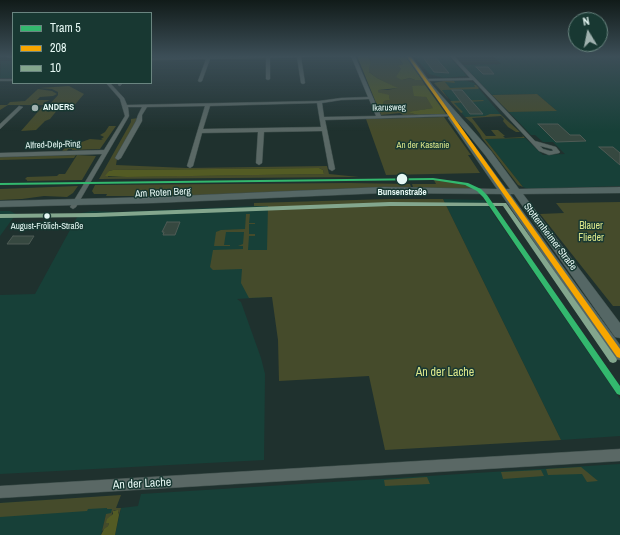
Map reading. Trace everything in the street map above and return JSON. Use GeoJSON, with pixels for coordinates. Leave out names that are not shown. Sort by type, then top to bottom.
{"type":"FeatureCollection","features":[{"type":"Feature","properties":{"kind":"main road","name":"Stotternheimer Straße"},"geometry":{"type":"LineString","coordinates":[[426,81],[620,333]]}},
{"type":"Feature","properties":{"kind":"main road","name":"Stotternheimer Straße"},"geometry":{"type":"LineString","coordinates":[[453,115],[488,153],[512,194],[620,355]]}},
{"type":"Feature","properties":{"kind":"main road"},"geometry":{"type":"LineString","coordinates":[[512,194],[620,190]]}},
{"type":"Feature","properties":{"kind":"main road"},"geometry":{"type":"LineString","coordinates":[[512,194],[620,194]]}},
{"type":"Feature","properties":{"kind":"main road","name":"Am Roten Berg"},"geometry":{"type":"LineString","coordinates":[[0,208],[378,196],[512,194]]}},
{"type":"Feature","properties":{"kind":"main road","name":"Am Roten Berg"},"geometry":{"type":"LineString","coordinates":[[0,204],[75,205]]}},
{"type":"Feature","properties":{"kind":"street"},"geometry":{"type":"LineString","coordinates":[[364,81],[379,117]]}},
{"type":"Feature","properties":{"kind":"street"},"geometry":{"type":"LineString","coordinates":[[476,81],[534,142]]}},
{"type":"Feature","properties":{"kind":"street"},"geometry":{"type":"LineString","coordinates":[[75,205],[125,122],[127,116],[122,99],[109,84]]}},
{"type":"Feature","properties":{"kind":"street"},"geometry":{"type":"LineString","coordinates":[[125,106],[319,102],[342,99],[371,98]]}},
{"type":"Feature","properties":{"kind":"street"},"geometry":{"type":"LineString","coordinates":[[319,102],[332,169]]}},
{"type":"Feature","properties":{"kind":"street"},"geometry":{"type":"LineString","coordinates":[[190,166],[208,104]]}},
{"type":"Feature","properties":{"kind":"street"},"geometry":{"type":"LineString","coordinates":[[118,158],[145,106]]}},
{"type":"Feature","properties":{"kind":"street"},"geometry":{"type":"LineString","coordinates":[[0,127],[21,107]]}},
{"type":"Feature","properties":{"kind":"street","name":"Ikarusweg"},"geometry":{"type":"LineString","coordinates":[[322,119],[453,115]]}},
{"type":"Feature","properties":{"kind":"street"},"geometry":{"type":"LineString","coordinates":[[200,132],[324,129]]}},
{"type":"Feature","properties":{"kind":"street"},"geometry":{"type":"LineString","coordinates":[[259,163],[261,130]]}},
{"type":"Feature","properties":{"kind":"street","name":"Alfred-Delp-Ring"},"geometry":{"type":"LineString","coordinates":[[0,155],[106,152]]}},
{"type":"Feature","properties":{"kind":"street","name":"An der Lache"},"geometry":{"type":"LineString","coordinates":[[0,492],[620,454]]}},
{"type":"Feature","properties":{"kind":"shaded area"},"geometry":{"type":"Polygon","coordinates":[[[467,81],[474,83],[502,116],[465,117],[435,82],[467,81]]]}},
{"type":"Feature","properties":{"kind":"shaded area"},"geometry":{"type":"Polygon","coordinates":[[[478,81],[620,81],[620,186],[528,189],[523,187],[485,139],[525,138],[543,155],[565,154],[553,142],[543,142],[535,135],[531,135],[509,112],[556,110],[537,94],[492,95],[478,81]]]}},
{"type":"Feature","properties":{"kind":"shaded area"},"geometry":{"type":"Polygon","coordinates":[[[443,199],[484,200],[620,399],[620,436],[561,440],[443,199]]]}},
{"type":"Feature","properties":{"kind":"shaded area"},"geometry":{"type":"Polygon","coordinates":[[[254,203],[272,203],[268,297],[237,299],[241,302],[261,358],[265,374],[264,460],[0,474],[0,295],[35,294],[76,219],[81,213],[92,211],[118,212],[254,206],[254,203]]]}},
{"type":"Feature","properties":{"kind":"shaded area"},"geometry":{"type":"Polygon","coordinates":[[[0,211],[10,211],[16,214],[0,236],[0,211]]]}},
{"type":"Feature","properties":{"kind":"shaded area"},"geometry":{"type":"Polygon","coordinates":[[[620,464],[620,535],[115,535],[121,508],[138,506],[141,494],[620,464]]]}},
{"type":"Feature","properties":{"kind":"shaded area"},"geometry":{"type":"Polygon","coordinates":[[[118,496],[111,514],[106,514],[101,535],[0,535],[0,503],[118,496]]]}},
{"type":"Feature","properties":{"kind":"green space"},"geometry":{"type":"Polygon","coordinates":[[[367,81],[383,81],[398,88],[378,90],[378,92],[389,95],[390,100],[384,101],[383,105],[392,106],[379,110],[367,81]]]}},
{"type":"Feature","properties":{"kind":"green space"},"geometry":{"type":"Polygon","coordinates":[[[383,81],[423,81],[425,85],[412,87],[426,97],[434,108],[408,112],[418,115],[403,115],[400,113],[381,115],[379,110],[391,106],[383,105],[384,101],[390,100],[389,96],[378,92],[378,90],[397,88],[383,81]]]}},
{"type":"Feature","properties":{"kind":"green space"},"geometry":{"type":"Polygon","coordinates":[[[454,81],[455,83],[445,82],[450,88],[475,87],[474,85],[476,85],[479,88],[442,90],[449,100],[434,83],[454,81]]]}},
{"type":"Feature","properties":{"kind":"green space"},"geometry":{"type":"Polygon","coordinates":[[[425,85],[446,114],[418,115],[407,112],[433,108],[426,97],[414,96],[412,86],[425,85]]]}},
{"type":"Feature","properties":{"kind":"green space"},"geometry":{"type":"Polygon","coordinates":[[[69,86],[84,94],[72,108],[59,108],[49,105],[58,95],[58,92],[52,89],[39,88],[69,86]]]}},
{"type":"Feature","properties":{"kind":"green space"},"geometry":{"type":"Polygon","coordinates":[[[38,89],[52,91],[57,94],[53,96],[40,97],[37,100],[50,100],[43,103],[45,105],[8,105],[0,110],[0,105],[7,105],[10,102],[25,101],[38,89]]]}},
{"type":"Feature","properties":{"kind":"green space"},"geometry":{"type":"Polygon","coordinates":[[[537,94],[557,111],[509,112],[492,95],[537,94]]]}},
{"type":"Feature","properties":{"kind":"green space"},"geometry":{"type":"Polygon","coordinates":[[[450,101],[484,101],[454,103],[463,112],[461,113],[450,101]]]}},
{"type":"Feature","properties":{"kind":"green space"},"geometry":{"type":"Polygon","coordinates":[[[43,106],[58,109],[50,119],[45,121],[36,130],[21,131],[43,106]]]}},
{"type":"Feature","properties":{"kind":"green space"},"geometry":{"type":"Polygon","coordinates":[[[490,114],[500,114],[520,132],[516,132],[508,127],[501,116],[472,118],[486,136],[496,136],[491,130],[498,130],[505,136],[503,136],[505,138],[523,137],[522,135],[525,138],[485,139],[523,187],[518,185],[472,123],[465,117],[485,116],[490,114]]]}},
{"type":"Feature","properties":{"kind":"green space","name":"An der Kastanie"},"geometry":{"type":"Polygon","coordinates":[[[444,117],[471,155],[468,155],[480,173],[386,175],[366,119],[444,117]]]}},
{"type":"Feature","properties":{"kind":"green space"},"geometry":{"type":"Polygon","coordinates":[[[138,118],[115,158],[117,159],[116,165],[187,168],[327,166],[329,174],[359,177],[99,179],[131,122],[131,119],[138,118]],[[319,168],[113,170],[109,171],[108,177],[324,174],[323,170],[319,168]]]}},
{"type":"Feature","properties":{"kind":"green space"},"geometry":{"type":"Polygon","coordinates":[[[109,126],[116,126],[100,149],[68,149],[67,151],[62,151],[65,148],[90,139],[103,140],[101,139],[104,137],[100,135],[105,132],[109,126]]]}},
{"type":"Feature","properties":{"kind":"green space"},"geometry":{"type":"Polygon","coordinates":[[[76,155],[74,158],[0,160],[0,157],[76,155]]]}},
{"type":"Feature","properties":{"kind":"green space"},"geometry":{"type":"Polygon","coordinates":[[[77,155],[96,156],[82,180],[27,181],[25,179],[27,177],[57,176],[59,174],[65,174],[77,155]]]}},
{"type":"Feature","properties":{"kind":"green space"},"geometry":{"type":"Polygon","coordinates":[[[319,168],[323,170],[324,174],[127,177],[105,176],[109,171],[113,170],[319,168]]]}},
{"type":"Feature","properties":{"kind":"green space"},"geometry":{"type":"Polygon","coordinates":[[[434,180],[452,181],[474,188],[421,188],[413,187],[412,184],[436,184],[434,180]]]}},
{"type":"Feature","properties":{"kind":"green space"},"geometry":{"type":"Polygon","coordinates":[[[410,184],[411,187],[185,196],[106,196],[107,194],[94,194],[92,191],[95,185],[410,184]]]}},
{"type":"Feature","properties":{"kind":"green space"},"geometry":{"type":"Polygon","coordinates":[[[78,186],[73,193],[67,197],[44,196],[0,200],[0,189],[78,186]]]}},
{"type":"Feature","properties":{"kind":"green space","name":"An der Lache"},"geometry":{"type":"Polygon","coordinates":[[[443,199],[561,440],[385,450],[369,376],[279,381],[278,340],[272,297],[249,298],[241,283],[242,269],[213,270],[210,267],[213,250],[243,249],[243,246],[238,246],[243,244],[244,232],[226,232],[224,245],[230,246],[214,246],[216,232],[221,230],[245,229],[246,214],[250,214],[249,223],[255,224],[249,224],[249,234],[255,234],[255,236],[249,236],[248,250],[267,250],[268,206],[254,206],[254,203],[443,199]]]}},
{"type":"Feature","properties":{"kind":"green space","name":"Blauer Flieder"},"geometry":{"type":"Polygon","coordinates":[[[620,202],[620,306],[613,306],[540,214],[564,213],[556,203],[620,202]]]}},
{"type":"Feature","properties":{"kind":"green space"},"geometry":{"type":"Polygon","coordinates":[[[581,467],[598,481],[587,482],[582,474],[548,475],[546,469],[581,467]]]}},
{"type":"Feature","properties":{"kind":"green space"},"geometry":{"type":"Polygon","coordinates":[[[541,470],[544,476],[503,479],[501,472],[541,470]]]}},
{"type":"Feature","properties":{"kind":"green space"},"geometry":{"type":"Polygon","coordinates":[[[427,477],[430,484],[385,486],[384,480],[427,477]]]}},
{"type":"Feature","properties":{"kind":"green space"},"geometry":{"type":"Polygon","coordinates":[[[121,495],[116,508],[121,508],[119,515],[119,512],[115,510],[113,511],[108,526],[102,531],[106,514],[111,513],[112,509],[88,509],[87,511],[0,517],[0,503],[121,495]]]}},
{"type":"Feature","properties":{"kind":"green space"},"geometry":{"type":"Polygon","coordinates":[[[118,510],[119,515],[115,535],[101,535],[104,529],[108,526],[109,523],[106,523],[107,519],[113,514],[113,511],[118,510]]]}},
{"type":"Feature","properties":{"kind":"building"},"geometry":{"type":"Polygon","coordinates":[[[452,90],[462,90],[483,114],[470,114],[452,90]]]}},
{"type":"Feature","properties":{"kind":"building"},"geometry":{"type":"Polygon","coordinates":[[[538,124],[558,124],[570,135],[580,135],[586,141],[556,142],[538,124]]]}},
{"type":"Feature","properties":{"kind":"building"},"geometry":{"type":"Polygon","coordinates":[[[599,147],[613,147],[620,153],[620,165],[599,147]]]}},
{"type":"Feature","properties":{"kind":"building"},"geometry":{"type":"Polygon","coordinates":[[[167,222],[180,222],[175,235],[163,235],[164,232],[162,232],[167,222]]]}},
{"type":"Feature","properties":{"kind":"building"},"geometry":{"type":"Polygon","coordinates":[[[13,236],[34,236],[29,244],[7,244],[13,236]]]}},
{"type":"Feature","properties":{"kind":"tram line","name":"5"},"geometry":{"type":"LineString","coordinates":[[0,184],[433,179],[466,184],[479,190],[485,196],[620,392]]}},
{"type":"Feature","properties":{"kind":"transit line","name":"208"},"geometry":{"type":"LineString","coordinates":[[426,81],[620,355]]}},
{"type":"Feature","properties":{"kind":"transit line","name":"10"},"geometry":{"type":"LineString","coordinates":[[0,216],[96,215],[390,204],[504,204],[613,360]]}},
{"type":"Feature","properties":{"kind":"place","name":"ANDERS"},"geometry":{"type":"Point","coordinates":[35,108]}},
{"type":"Feature","properties":{"kind":"place","name":"Bunsenstraße"},"geometry":{"type":"Point","coordinates":[402,179]}},
{"type":"Feature","properties":{"kind":"place","name":"August-Frölich-Straße"},"geometry":{"type":"Point","coordinates":[47,216]}}]}
